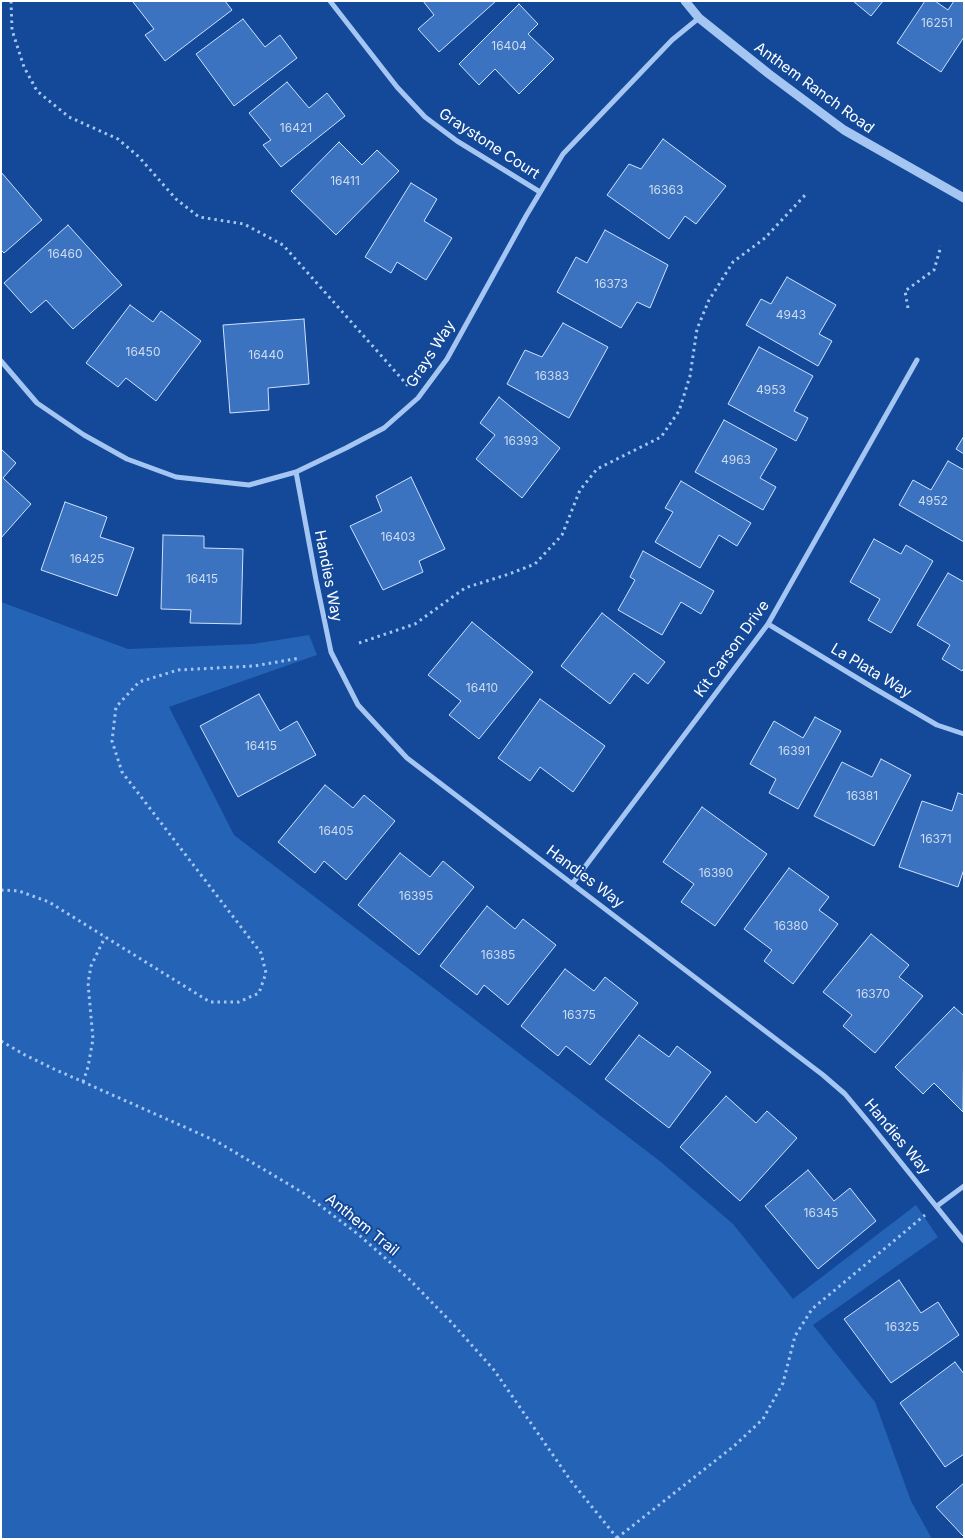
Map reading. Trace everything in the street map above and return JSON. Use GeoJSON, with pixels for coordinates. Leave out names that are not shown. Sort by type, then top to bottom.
{"type":"FeatureCollection","features":[{"type":"Feature","properties":{"kind":"street","name":"Graystone Court"},"geometry":{"type":"LineString","coordinates":[[330,1],[397,87],[424,117],[457,141],[540,192]]}},
{"type":"Feature","properties":{"kind":"street","name":"Anthem Ranch Road"},"geometry":{"type":"LineString","coordinates":[[685,1],[699,18],[769,74],[844,130],[964,198]]}},
{"type":"Feature","properties":{"kind":"street","name":"Grays Way"},"geometry":{"type":"LineString","coordinates":[[1,361],[37,403],[84,435],[127,459],[176,477],[249,485],[296,472],[384,428],[418,398],[447,359],[563,154],[672,40],[699,18]]}},
{"type":"Feature","properties":{"kind":"street","name":"Kit Carson Drive"},"geometry":{"type":"LineString","coordinates":[[572,884],[768,624],[917,360]]}},
{"type":"Feature","properties":{"kind":"street","name":"Handies Way"},"geometry":{"type":"LineString","coordinates":[[296,472],[331,652],[358,705],[407,758],[799,1056],[845,1094],[964,1241]]}},
{"type":"Feature","properties":{"kind":"street","name":"La Plata Way"},"geometry":{"type":"LineString","coordinates":[[768,624],[937,725],[964,734]]}},
{"type":"Feature","properties":{"kind":"street"},"geometry":{"type":"LineString","coordinates":[[937,1206],[964,1186]]}},
{"type":"Feature","properties":{"kind":"path"},"geometry":{"type":"LineString","coordinates":[[11,1],[12,30],[24,67],[37,91],[69,118],[118,139],[139,158],[176,199],[199,216],[244,224],[283,245],[418,398]]}},
{"type":"Feature","properties":{"kind":"path"},"geometry":{"type":"LineString","coordinates":[[359,643],[415,624],[465,588],[535,564],[562,535],[580,490],[597,469],[661,437],[679,411],[690,376],[697,329],[709,300],[734,262],[765,238],[807,193]]}},
{"type":"Feature","properties":{"kind":"path"},"geometry":{"type":"LineString","coordinates":[[908,308],[905,291],[934,270],[941,246]]}},
{"type":"Feature","properties":{"kind":"path"},"geometry":{"type":"LineString","coordinates":[[1,890],[19,891],[49,902],[210,1002],[239,1002],[259,993],[266,973],[261,953],[122,772],[112,741],[116,707],[139,682],[178,670],[254,666],[300,658]]}},
{"type":"Feature","properties":{"kind":"path"},"geometry":{"type":"LineString","coordinates":[[83,1082],[93,1039],[88,983],[91,966],[105,937]]}},
{"type":"Feature","properties":{"kind":"path","name":"Anthem Trail"},"geometry":{"type":"LineString","coordinates":[[1,1040],[24,1055],[216,1142],[305,1194],[359,1235],[409,1279],[494,1370],[571,1481],[617,1538]]}},
{"type":"Feature","properties":{"kind":"path"},"geometry":{"type":"LineString","coordinates":[[617,1538],[734,1446],[763,1419],[783,1383],[795,1336],[812,1309],[937,1206]]}},
{"type":"Feature","properties":{"kind":"shaded area"},"geometry":{"type":"Polygon","coordinates":[[[1,602],[128,649],[253,644],[309,635],[317,655],[169,707],[234,835],[661,1162],[733,1224],[793,1299],[916,1205],[938,1237],[813,1325],[875,1402],[911,1501],[932,1539],[1,1539],[1,602]]]}},
{"type":"Feature","properties":{"kind":"building"},"geometry":{"type":"Polygon","coordinates":[[[134,1],[225,1],[232,10],[165,61],[145,35],[154,29],[134,1]]]}},
{"type":"Feature","properties":{"kind":"building"},"geometry":{"type":"Polygon","coordinates":[[[423,1],[496,1],[439,52],[418,29],[434,15],[423,1]]]}},
{"type":"Feature","properties":{"kind":"building"},"geometry":{"type":"Polygon","coordinates":[[[853,1],[883,1],[871,16],[853,1]]]}},
{"type":"Feature","properties":{"kind":"building"},"geometry":{"type":"Polygon","coordinates":[[[925,1],[935,1],[948,10],[954,1],[964,1],[964,37],[941,72],[897,43],[925,1]]]}},
{"type":"Feature","properties":{"kind":"building"},"geometry":{"type":"Polygon","coordinates":[[[519,4],[538,24],[528,34],[554,59],[519,94],[495,69],[479,85],[459,64],[519,4]]]}},
{"type":"Feature","properties":{"kind":"building"},"geometry":{"type":"Polygon","coordinates":[[[243,19],[265,47],[280,35],[297,58],[234,106],[196,54],[243,19]]]}},
{"type":"Feature","properties":{"kind":"building"},"geometry":{"type":"Polygon","coordinates":[[[287,82],[309,108],[327,93],[345,116],[281,167],[263,145],[271,140],[249,113],[287,82]]]}},
{"type":"Feature","properties":{"kind":"building"},"geometry":{"type":"Polygon","coordinates":[[[663,139],[726,186],[696,224],[685,216],[669,239],[607,195],[629,164],[641,169],[663,139]]]}},
{"type":"Feature","properties":{"kind":"building"},"geometry":{"type":"Polygon","coordinates":[[[339,142],[362,165],[377,150],[399,171],[336,235],[291,191],[339,142]]]}},
{"type":"Feature","properties":{"kind":"building"},"geometry":{"type":"Polygon","coordinates":[[[1,172],[42,220],[4,253],[1,250],[1,172]]]}},
{"type":"Feature","properties":{"kind":"building"},"geometry":{"type":"Polygon","coordinates":[[[411,183],[437,199],[424,221],[452,238],[426,280],[397,262],[391,273],[365,257],[411,183]]]}},
{"type":"Feature","properties":{"kind":"building"},"geometry":{"type":"Polygon","coordinates":[[[68,225],[122,285],[73,329],[46,300],[31,313],[4,283],[68,225]]]}},
{"type":"Feature","properties":{"kind":"building"},"geometry":{"type":"Polygon","coordinates":[[[605,230],[668,265],[650,308],[637,302],[621,328],[557,292],[576,257],[587,263],[605,230]]]}},
{"type":"Feature","properties":{"kind":"building"},"geometry":{"type":"Polygon","coordinates":[[[787,277],[836,305],[819,334],[832,341],[818,366],[746,325],[761,299],[771,304],[787,277]]]}},
{"type":"Feature","properties":{"kind":"building"},"geometry":{"type":"Polygon","coordinates":[[[130,305],[153,322],[161,311],[201,341],[156,401],[126,378],[118,387],[86,363],[130,305]]]}},
{"type":"Feature","properties":{"kind":"building"},"geometry":{"type":"Polygon","coordinates":[[[304,319],[309,384],[268,388],[269,410],[230,413],[223,325],[304,319]]]}},
{"type":"Feature","properties":{"kind":"building"},"geometry":{"type":"Polygon","coordinates":[[[563,323],[608,347],[569,418],[507,384],[525,350],[542,357],[563,323]]]}},
{"type":"Feature","properties":{"kind":"building"},"geometry":{"type":"Polygon","coordinates":[[[759,347],[813,376],[794,411],[808,418],[796,441],[728,404],[759,347]]]}},
{"type":"Feature","properties":{"kind":"building"},"geometry":{"type":"Polygon","coordinates":[[[499,397],[560,448],[522,498],[476,459],[495,435],[480,423],[499,397]]]}},
{"type":"Feature","properties":{"kind":"building"},"geometry":{"type":"Polygon","coordinates":[[[724,420],[777,449],[760,478],[776,487],[763,510],[695,472],[724,420]]]}},
{"type":"Feature","properties":{"kind":"building"},"geometry":{"type":"Polygon","coordinates":[[[964,436],[964,454],[956,449],[964,436]]]}},
{"type":"Feature","properties":{"kind":"building"},"geometry":{"type":"Polygon","coordinates":[[[1,449],[16,463],[3,478],[31,504],[1,538],[1,449]]]}},
{"type":"Feature","properties":{"kind":"building"},"geometry":{"type":"Polygon","coordinates":[[[948,461],[964,470],[964,542],[899,505],[913,480],[931,490],[948,461]]]}},
{"type":"Feature","properties":{"kind":"building"},"geometry":{"type":"Polygon","coordinates":[[[411,477],[445,549],[419,561],[423,572],[383,590],[350,526],[382,511],[376,496],[411,477]]]}},
{"type":"Feature","properties":{"kind":"building"},"geometry":{"type":"Polygon","coordinates":[[[681,481],[751,523],[737,546],[719,535],[700,568],[655,542],[673,512],[665,508],[681,481]]]}},
{"type":"Feature","properties":{"kind":"building"},"geometry":{"type":"Polygon","coordinates":[[[65,502],[107,517],[100,537],[134,548],[117,596],[41,570],[65,502]]]}},
{"type":"Feature","properties":{"kind":"building"},"geometry":{"type":"Polygon","coordinates":[[[163,535],[204,536],[204,548],[243,549],[241,624],[190,623],[191,610],[161,609],[163,535]]]}},
{"type":"Feature","properties":{"kind":"building"},"geometry":{"type":"Polygon","coordinates":[[[874,539],[901,554],[906,545],[933,561],[891,633],[868,620],[880,599],[850,582],[874,539]]]}},
{"type":"Feature","properties":{"kind":"building"},"geometry":{"type":"Polygon","coordinates":[[[643,551],[714,591],[701,614],[681,602],[662,635],[618,610],[635,580],[630,577],[643,551]]]}},
{"type":"Feature","properties":{"kind":"building"},"geometry":{"type":"Polygon","coordinates":[[[948,573],[964,582],[964,668],[962,671],[942,659],[950,645],[917,625],[948,573]]]}},
{"type":"Feature","properties":{"kind":"building"},"geometry":{"type":"Polygon","coordinates":[[[602,613],[665,662],[648,684],[634,673],[610,704],[561,666],[602,613]]]}},
{"type":"Feature","properties":{"kind":"building"},"geometry":{"type":"Polygon","coordinates":[[[472,622],[533,672],[479,739],[449,715],[461,701],[428,675],[472,622]]]}},
{"type":"Feature","properties":{"kind":"building"},"geometry":{"type":"Polygon","coordinates":[[[259,694],[280,731],[297,721],[316,755],[238,797],[200,726],[259,694]]]}},
{"type":"Feature","properties":{"kind":"building"},"geometry":{"type":"Polygon","coordinates":[[[540,699],[605,746],[573,792],[540,767],[530,781],[498,758],[540,699]]]}},
{"type":"Feature","properties":{"kind":"building"},"geometry":{"type":"Polygon","coordinates":[[[815,717],[841,731],[798,809],[769,793],[776,779],[750,764],[774,721],[803,738],[815,717]]]}},
{"type":"Feature","properties":{"kind":"building"},"geometry":{"type":"Polygon","coordinates":[[[881,759],[911,775],[874,846],[814,816],[842,762],[872,777],[881,759]]]}},
{"type":"Feature","properties":{"kind":"building"},"geometry":{"type":"Polygon","coordinates":[[[325,785],[353,808],[364,795],[395,821],[346,880],[324,861],[315,873],[278,842],[325,785]]]}},
{"type":"Feature","properties":{"kind":"building"},"geometry":{"type":"Polygon","coordinates":[[[958,793],[964,795],[964,869],[958,887],[899,867],[922,801],[952,811],[958,793]]]}},
{"type":"Feature","properties":{"kind":"building"},"geometry":{"type":"Polygon","coordinates":[[[702,807],[767,854],[715,926],[681,902],[694,884],[663,862],[702,807]]]}},
{"type":"Feature","properties":{"kind":"building"},"geometry":{"type":"Polygon","coordinates":[[[400,853],[430,877],[443,861],[474,887],[419,955],[358,905],[400,853]]]}},
{"type":"Feature","properties":{"kind":"building"},"geometry":{"type":"Polygon","coordinates":[[[789,868],[829,897],[819,910],[838,924],[793,984],[764,961],[772,950],[744,929],[789,868]]]}},
{"type":"Feature","properties":{"kind":"building"},"geometry":{"type":"Polygon","coordinates":[[[487,906],[515,929],[523,919],[556,945],[508,1005],[484,985],[477,995],[440,966],[487,906]]]}},
{"type":"Feature","properties":{"kind":"building"},"geometry":{"type":"Polygon","coordinates":[[[871,934],[909,965],[899,977],[923,996],[875,1053],[843,1026],[852,1015],[823,992],[871,934]]]}},
{"type":"Feature","properties":{"kind":"building"},"geometry":{"type":"Polygon","coordinates":[[[565,969],[594,991],[605,977],[638,1003],[590,1065],[566,1046],[558,1056],[521,1026],[565,969]]]}},
{"type":"Feature","properties":{"kind":"building"},"geometry":{"type":"Polygon","coordinates":[[[954,1007],[964,1016],[963,1112],[934,1083],[923,1094],[895,1067],[954,1007]]]}},
{"type":"Feature","properties":{"kind":"building"},"geometry":{"type":"Polygon","coordinates":[[[639,1035],[669,1057],[677,1046],[711,1072],[669,1128],[605,1079],[639,1035]]]}},
{"type":"Feature","properties":{"kind":"building"},"geometry":{"type":"Polygon","coordinates":[[[726,1096],[756,1123],[767,1111],[797,1138],[740,1201],[680,1147],[726,1096]]]}},
{"type":"Feature","properties":{"kind":"building"},"geometry":{"type":"Polygon","coordinates":[[[808,1170],[834,1201],[850,1188],[876,1221],[818,1269],[765,1206],[808,1170]]]}},
{"type":"Feature","properties":{"kind":"building"},"geometry":{"type":"Polygon","coordinates":[[[899,1280],[921,1313],[938,1302],[959,1335],[891,1383],[844,1319],[899,1280]]]}},
{"type":"Feature","properties":{"kind":"building"},"geometry":{"type":"Polygon","coordinates":[[[955,1362],[964,1374],[964,1454],[945,1467],[900,1403],[955,1362]]]}},
{"type":"Feature","properties":{"kind":"building"},"geometry":{"type":"Polygon","coordinates":[[[964,1483],[964,1537],[936,1507],[964,1483]]]}}]}
